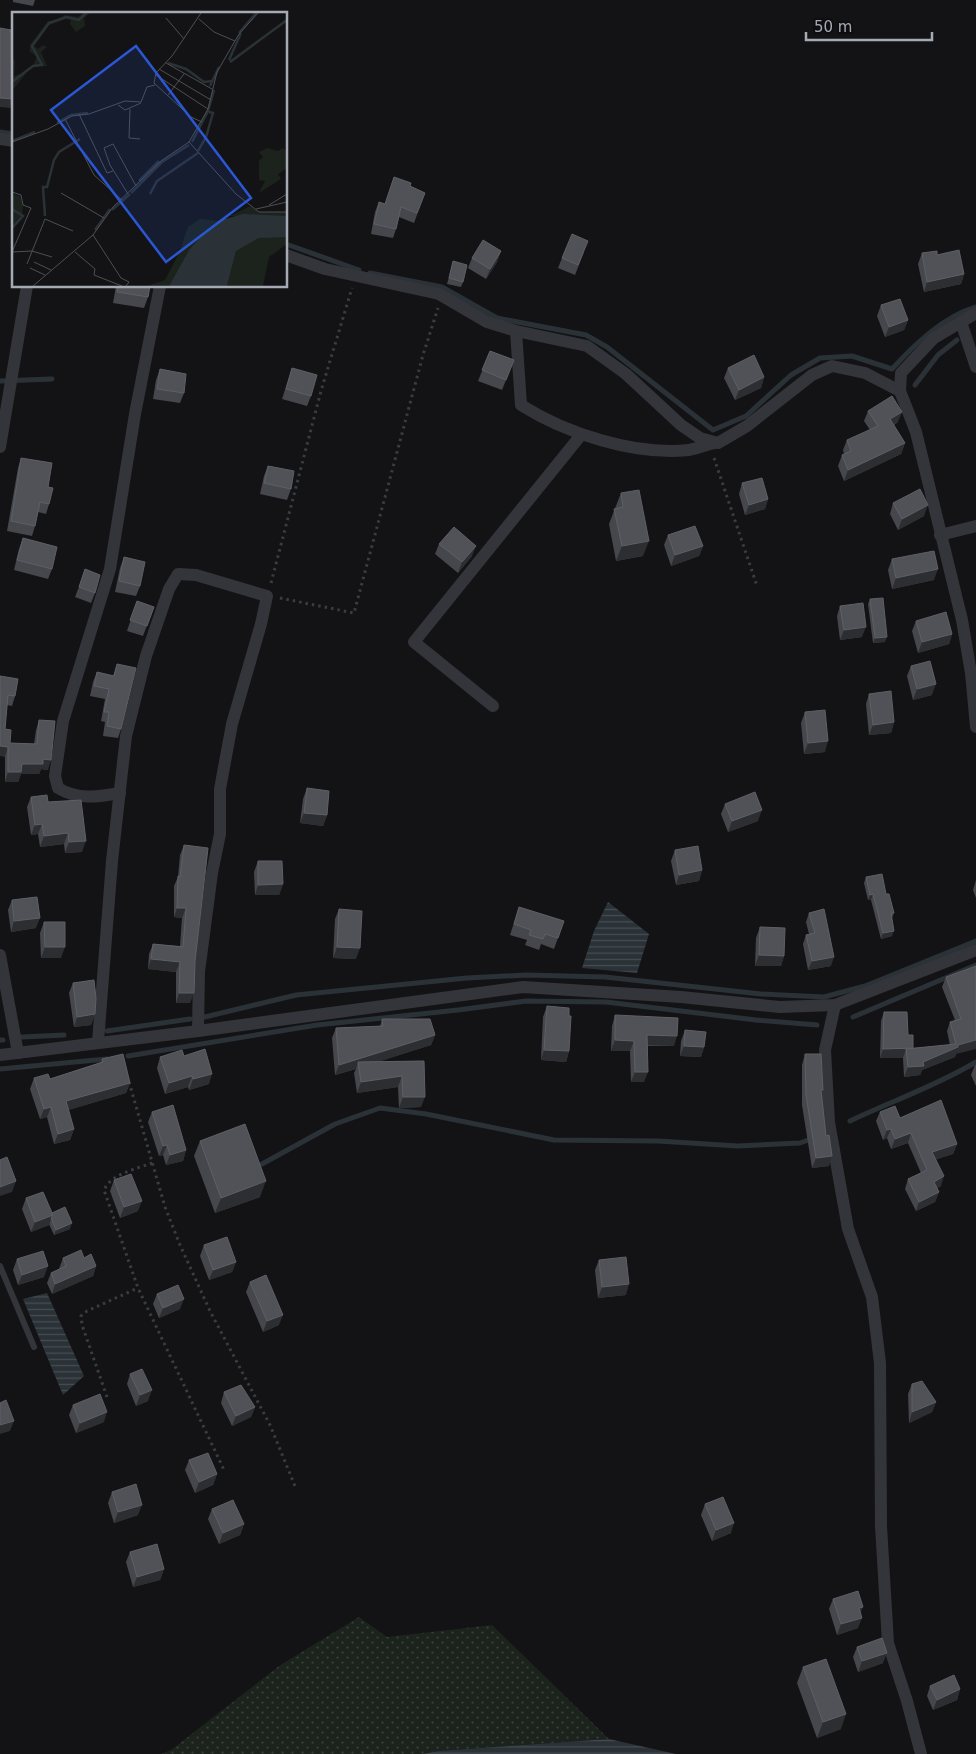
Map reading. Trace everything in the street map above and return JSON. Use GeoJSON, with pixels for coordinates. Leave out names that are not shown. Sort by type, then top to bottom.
{"type":"FeatureCollection","features":[{"type":"Feature","properties":{"kind":"street"},"geometry":{"type":"LineString","coordinates":[[288,256],[325,269],[439,294],[487,322],[516,331],[588,346],[626,374],[681,425],[700,438],[718,442]]}},
{"type":"Feature","properties":{"kind":"street"},"geometry":{"type":"LineString","coordinates":[[0,447],[26,288]]}},
{"type":"Feature","properties":{"kind":"street"},"geometry":{"type":"LineString","coordinates":[[120,793],[100,796],[71,795],[58,788],[55,776],[63,721],[110,569],[135,414],[160,288]]}},
{"type":"Feature","properties":{"kind":"street"},"geometry":{"type":"LineString","coordinates":[[976,313],[934,338],[901,373],[900,391],[916,432],[962,620],[971,674],[976,727]]}},
{"type":"Feature","properties":{"kind":"street"},"geometry":{"type":"LineString","coordinates":[[961,322],[976,367]]}},
{"type":"Feature","properties":{"kind":"street"},"geometry":{"type":"LineString","coordinates":[[516,331],[521,405],[539,416],[581,435],[653,450],[689,450],[718,442],[747,426],[812,375],[832,366],[865,373],[900,391]]}},
{"type":"Feature","properties":{"kind":"street"},"geometry":{"type":"LineString","coordinates":[[493,706],[414,642],[581,435]]}},
{"type":"Feature","properties":{"kind":"street"},"geometry":{"type":"LineString","coordinates":[[940,535],[976,526]]}},
{"type":"Feature","properties":{"kind":"street"},"geometry":{"type":"LineString","coordinates":[[98,1042],[112,860],[126,736],[146,656],[169,589],[178,574],[196,575],[267,596],[262,624],[232,724],[220,789],[220,834],[212,873],[199,972],[198,1031]]}},
{"type":"Feature","properties":{"kind":"street"},"geometry":{"type":"LineString","coordinates":[[0,1055],[198,1031],[523,987],[681,997],[780,1008],[835,1005],[976,950]]}},
{"type":"Feature","properties":{"kind":"street"},"geometry":{"type":"LineString","coordinates":[[0,955],[18,1053]]}},
{"type":"Feature","properties":{"kind":"street"},"geometry":{"type":"LineString","coordinates":[[835,1005],[825,1050],[829,1122],[848,1229],[872,1297],[880,1364],[881,1526],[888,1643],[907,1701],[921,1754]]}},
{"type":"Feature","properties":{"kind":"lane"},"geometry":{"type":"LineString","coordinates":[[0,1266],[34,1347]]}},
{"type":"Feature","properties":{"kind":"path"},"geometry":{"type":"LineString","coordinates":[[356,276],[321,391],[267,596],[354,613],[423,355],[438,308],[439,294]]}},
{"type":"Feature","properties":{"kind":"path"},"geometry":{"type":"LineString","coordinates":[[718,442],[714,457],[757,586]]}},
{"type":"Feature","properties":{"kind":"path"},"geometry":{"type":"LineString","coordinates":[[128,1077],[164,1207],[210,1310],[270,1424],[295,1486]]}},
{"type":"Feature","properties":{"kind":"path"},"geometry":{"type":"LineString","coordinates":[[152,1163],[113,1179],[104,1190],[138,1288],[225,1472]]}},
{"type":"Feature","properties":{"kind":"path"},"geometry":{"type":"LineString","coordinates":[[107,1397],[82,1325],[81,1316],[87,1311],[138,1288]]}},
{"type":"Feature","properties":{"kind":"shaded area"},"geometry":{"type":"Polygon","coordinates":[[[608,902],[649,934],[637,973],[582,968],[594,931],[608,902]]]}},
{"type":"Feature","properties":{"kind":"shaded area"},"geometry":{"type":"Polygon","coordinates":[[[47,1293],[84,1376],[63,1395],[23,1299],[47,1293]]]}},
{"type":"Feature","properties":{"kind":"shaded area"},"geometry":{"type":"Polygon","coordinates":[[[359,1617],[387,1637],[492,1625],[609,1739],[438,1751],[423,1754],[161,1754],[171,1750],[279,1666],[359,1617]]]}},
{"type":"Feature","properties":{"kind":"shaded area"},"geometry":{"type":"Polygon","coordinates":[[[609,1739],[676,1754],[423,1754],[438,1751],[609,1739]]]}},
{"type":"Feature","properties":{"kind":"building"},"geometry":{"type":"Polygon","coordinates":[[[0,28],[11,30],[10,33],[12,34],[12,99],[0,98],[0,28]]]}},
{"type":"Feature","properties":{"kind":"building"},"geometry":{"type":"Polygon","coordinates":[[[394,177],[411,183],[410,186],[425,193],[417,213],[401,207],[396,229],[374,224],[379,202],[385,204],[394,177]]]}},
{"type":"Feature","properties":{"kind":"building"},"geometry":{"type":"Polygon","coordinates":[[[572,234],[588,241],[578,265],[562,258],[572,234]]]}},
{"type":"Feature","properties":{"kind":"building"},"geometry":{"type":"Polygon","coordinates":[[[483,240],[501,251],[490,269],[472,258],[483,240]]]}},
{"type":"Feature","properties":{"kind":"building"},"geometry":{"type":"Polygon","coordinates":[[[959,250],[964,274],[927,282],[922,253],[937,251],[937,255],[959,250]]]}},
{"type":"Feature","properties":{"kind":"building"},"geometry":{"type":"Polygon","coordinates":[[[453,261],[467,265],[463,282],[449,278],[453,261]]]}},
{"type":"Feature","properties":{"kind":"building"},"geometry":{"type":"Polygon","coordinates":[[[118,288],[150,288],[148,297],[117,292],[118,288]]]}},
{"type":"Feature","properties":{"kind":"building"},"geometry":{"type":"Polygon","coordinates":[[[900,299],[908,320],[889,327],[881,305],[900,299]]]}},
{"type":"Feature","properties":{"kind":"building"},"geometry":{"type":"Polygon","coordinates":[[[490,351],[514,360],[506,380],[482,370],[490,351]]]}},
{"type":"Feature","properties":{"kind":"building"},"geometry":{"type":"Polygon","coordinates":[[[754,355],[764,377],[739,390],[728,368],[754,355]]]}},
{"type":"Feature","properties":{"kind":"building"},"geometry":{"type":"Polygon","coordinates":[[[292,368],[317,375],[311,396],[286,389],[292,368]]]}},
{"type":"Feature","properties":{"kind":"building"},"geometry":{"type":"Polygon","coordinates":[[[160,369],[186,374],[184,393],[157,389],[160,369]]]}},
{"type":"Feature","properties":{"kind":"building"},"geometry":{"type":"Polygon","coordinates":[[[892,396],[902,412],[890,419],[905,443],[848,470],[842,455],[851,451],[847,440],[878,426],[868,411],[892,396]]]}},
{"type":"Feature","properties":{"kind":"building"},"geometry":{"type":"Polygon","coordinates":[[[21,458],[52,463],[48,487],[53,488],[49,504],[40,502],[35,526],[11,521],[21,458]]]}},
{"type":"Feature","properties":{"kind":"building"},"geometry":{"type":"Polygon","coordinates":[[[268,466],[294,471],[291,489],[264,483],[268,466]]]}},
{"type":"Feature","properties":{"kind":"building"},"geometry":{"type":"Polygon","coordinates":[[[762,478],[768,499],[749,505],[742,483],[762,478]]]}},
{"type":"Feature","properties":{"kind":"building"},"geometry":{"type":"Polygon","coordinates":[[[920,489],[928,505],[902,519],[893,503],[920,489]]]}},
{"type":"Feature","properties":{"kind":"building"},"geometry":{"type":"Polygon","coordinates":[[[639,490],[649,541],[622,546],[614,509],[623,507],[621,493],[639,490]]]}},
{"type":"Feature","properties":{"kind":"building"},"geometry":{"type":"Polygon","coordinates":[[[695,526],[703,546],[675,555],[668,535],[695,526]]]}},
{"type":"Feature","properties":{"kind":"building"},"geometry":{"type":"Polygon","coordinates":[[[454,527],[476,546],[462,562],[439,544],[454,527]]]}},
{"type":"Feature","properties":{"kind":"building"},"geometry":{"type":"Polygon","coordinates":[[[23,538],[57,547],[52,569],[17,560],[23,538]]]}},
{"type":"Feature","properties":{"kind":"building"},"geometry":{"type":"Polygon","coordinates":[[[934,551],[938,569],[896,578],[892,559],[934,551]]]}},
{"type":"Feature","properties":{"kind":"building"},"geometry":{"type":"Polygon","coordinates":[[[124,557],[145,562],[140,586],[119,581],[124,557]]]}},
{"type":"Feature","properties":{"kind":"building"},"geometry":{"type":"Polygon","coordinates":[[[85,569],[100,575],[95,593],[79,587],[85,569]]]}},
{"type":"Feature","properties":{"kind":"building"},"geometry":{"type":"Polygon","coordinates":[[[883,598],[887,637],[875,638],[870,599],[883,598]]]}},
{"type":"Feature","properties":{"kind":"building"},"geometry":{"type":"Polygon","coordinates":[[[137,601],[154,607],[147,626],[130,620],[137,601]]]}},
{"type":"Feature","properties":{"kind":"building"},"geometry":{"type":"Polygon","coordinates":[[[863,603],[866,627],[844,630],[840,606],[863,603]]]}},
{"type":"Feature","properties":{"kind":"building"},"geometry":{"type":"Polygon","coordinates":[[[946,612],[952,634],[922,642],[916,621],[946,612]]]}},
{"type":"Feature","properties":{"kind":"building"},"geometry":{"type":"Polygon","coordinates":[[[930,661],[936,684],[917,689],[911,666],[930,661]]]}},
{"type":"Feature","properties":{"kind":"building"},"geometry":{"type":"Polygon","coordinates":[[[117,664],[136,668],[121,729],[107,726],[109,712],[104,712],[109,689],[94,686],[97,672],[114,676],[117,664]]]}},
{"type":"Feature","properties":{"kind":"building"},"geometry":{"type":"Polygon","coordinates":[[[0,676],[18,679],[15,696],[8,695],[5,729],[11,730],[10,743],[37,744],[39,720],[55,721],[51,760],[43,759],[43,764],[22,764],[21,772],[8,772],[8,747],[0,746],[0,676]]]}},
{"type":"Feature","properties":{"kind":"building"},"geometry":{"type":"Polygon","coordinates":[[[891,691],[894,722],[873,725],[869,694],[891,691]]]}},
{"type":"Feature","properties":{"kind":"building"},"geometry":{"type":"Polygon","coordinates":[[[825,710],[828,741],[808,743],[805,712],[825,710]]]}},
{"type":"Feature","properties":{"kind":"building"},"geometry":{"type":"Polygon","coordinates":[[[307,788],[329,791],[327,815],[304,813],[307,788]]]}},
{"type":"Feature","properties":{"kind":"building"},"geometry":{"type":"Polygon","coordinates":[[[755,792],[762,810],[732,821],[725,804],[755,792]]]}},
{"type":"Feature","properties":{"kind":"building"},"geometry":{"type":"Polygon","coordinates":[[[47,795],[48,802],[81,800],[86,841],[69,842],[68,833],[44,836],[42,824],[35,825],[31,797],[47,795]]]}},
{"type":"Feature","properties":{"kind":"building"},"geometry":{"type":"Polygon","coordinates":[[[184,845],[208,848],[195,961],[194,993],[179,993],[180,962],[151,959],[153,944],[183,947],[186,908],[177,908],[178,876],[180,877],[184,845]]]}},
{"type":"Feature","properties":{"kind":"building"},"geometry":{"type":"Polygon","coordinates":[[[698,846],[702,870],[679,875],[675,850],[698,846]]]}},
{"type":"Feature","properties":{"kind":"building"},"geometry":{"type":"Polygon","coordinates":[[[258,861],[282,861],[283,884],[258,885],[258,861]]]}},
{"type":"Feature","properties":{"kind":"building"},"geometry":{"type":"Polygon","coordinates":[[[882,874],[886,894],[889,894],[894,913],[891,913],[894,931],[883,933],[873,894],[870,895],[866,877],[882,874]]]}},
{"type":"Feature","properties":{"kind":"building"},"geometry":{"type":"Polygon","coordinates":[[[37,897],[40,918],[14,921],[12,900],[37,897]]]}},
{"type":"Feature","properties":{"kind":"building"},"geometry":{"type":"Polygon","coordinates":[[[519,907],[564,921],[558,938],[545,934],[543,939],[529,935],[531,930],[514,924],[519,907]]]}},
{"type":"Feature","properties":{"kind":"building"},"geometry":{"type":"Polygon","coordinates":[[[339,909],[362,911],[360,948],[337,947],[339,909]]]}},
{"type":"Feature","properties":{"kind":"building"},"geometry":{"type":"Polygon","coordinates":[[[824,909],[834,957],[812,961],[806,935],[815,933],[809,913],[824,909]]]}},
{"type":"Feature","properties":{"kind":"building"},"geometry":{"type":"Polygon","coordinates":[[[44,922],[65,922],[65,947],[45,947],[44,922]]]}},
{"type":"Feature","properties":{"kind":"building"},"geometry":{"type":"Polygon","coordinates":[[[760,927],[785,928],[784,956],[759,955],[760,927]]]}},
{"type":"Feature","properties":{"kind":"building"},"geometry":{"type":"Polygon","coordinates":[[[976,966],[976,1040],[958,1045],[958,1047],[923,1062],[924,1066],[908,1067],[906,1049],[956,1044],[950,1022],[961,1019],[946,977],[976,966]]]}},
{"type":"Feature","properties":{"kind":"building"},"geometry":{"type":"Polygon","coordinates":[[[94,980],[95,1014],[77,1017],[73,983],[94,980]]]}},
{"type":"Feature","properties":{"kind":"building"},"geometry":{"type":"Polygon","coordinates":[[[547,1006],[569,1008],[569,1016],[571,1016],[569,1051],[544,1050],[547,1006]]]}},
{"type":"Feature","properties":{"kind":"building"},"geometry":{"type":"Polygon","coordinates":[[[884,1012],[907,1012],[908,1035],[913,1035],[913,1048],[883,1049],[884,1012]]]}},
{"type":"Feature","properties":{"kind":"building"},"geometry":{"type":"Polygon","coordinates":[[[615,1015],[678,1018],[677,1036],[647,1035],[648,1072],[635,1072],[634,1041],[615,1040],[615,1015]]]}},
{"type":"Feature","properties":{"kind":"building"},"geometry":{"type":"Polygon","coordinates":[[[382,1019],[430,1019],[435,1035],[339,1065],[336,1028],[383,1026],[382,1019]]]}},
{"type":"Feature","properties":{"kind":"building"},"geometry":{"type":"Polygon","coordinates":[[[685,1030],[706,1032],[704,1047],[684,1046],[685,1030]]]}},
{"type":"Feature","properties":{"kind":"building"},"geometry":{"type":"Polygon","coordinates":[[[205,1049],[212,1074],[193,1079],[192,1076],[169,1083],[160,1057],[182,1050],[184,1056],[205,1049]]]}},
{"type":"Feature","properties":{"kind":"building"},"geometry":{"type":"Polygon","coordinates":[[[123,1054],[130,1083],[66,1101],[74,1129],[58,1134],[51,1107],[44,1109],[34,1078],[48,1074],[50,1079],[103,1062],[102,1059],[123,1054]]]}},
{"type":"Feature","properties":{"kind":"building"},"geometry":{"type":"Polygon","coordinates":[[[805,1054],[821,1054],[823,1090],[821,1090],[826,1136],[829,1135],[832,1156],[816,1158],[806,1095],[805,1054]]]}},
{"type":"Feature","properties":{"kind":"building"},"geometry":{"type":"Polygon","coordinates":[[[424,1061],[425,1097],[403,1097],[402,1076],[361,1082],[358,1062],[424,1061]]]}},
{"type":"Feature","properties":{"kind":"building"},"geometry":{"type":"Polygon","coordinates":[[[941,1100],[957,1144],[932,1152],[944,1176],[934,1182],[939,1192],[919,1202],[908,1179],[927,1170],[911,1133],[895,1139],[891,1129],[887,1130],[880,1112],[895,1106],[900,1118],[941,1100]]]}},
{"type":"Feature","properties":{"kind":"building"},"geometry":{"type":"Polygon","coordinates":[[[173,1105],[186,1150],[170,1155],[167,1145],[163,1146],[152,1112],[173,1105]]]}},
{"type":"Feature","properties":{"kind":"building"},"geometry":{"type":"Polygon","coordinates":[[[245,1124],[266,1181],[221,1198],[200,1141],[245,1124]]]}},
{"type":"Feature","properties":{"kind":"building"},"geometry":{"type":"Polygon","coordinates":[[[7,1157],[16,1181],[0,1187],[0,1160],[7,1157]]]}},
{"type":"Feature","properties":{"kind":"building"},"geometry":{"type":"Polygon","coordinates":[[[131,1174],[142,1201],[124,1207],[114,1180],[131,1174]]]}},
{"type":"Feature","properties":{"kind":"building"},"geometry":{"type":"Polygon","coordinates":[[[43,1192],[53,1215],[35,1222],[26,1198],[43,1192]]]}},
{"type":"Feature","properties":{"kind":"building"},"geometry":{"type":"Polygon","coordinates":[[[65,1207],[72,1223],[56,1230],[51,1218],[52,1213],[65,1207]]]}},
{"type":"Feature","properties":{"kind":"building"},"geometry":{"type":"Polygon","coordinates":[[[227,1237],[236,1262],[213,1270],[204,1245],[227,1237]]]}},
{"type":"Feature","properties":{"kind":"building"},"geometry":{"type":"Polygon","coordinates":[[[81,1250],[84,1258],[91,1254],[96,1266],[55,1284],[51,1273],[66,1266],[63,1258],[81,1250]]]}},
{"type":"Feature","properties":{"kind":"building"},"geometry":{"type":"Polygon","coordinates":[[[43,1251],[48,1266],[22,1275],[17,1259],[43,1251]]]}},
{"type":"Feature","properties":{"kind":"building"},"geometry":{"type":"Polygon","coordinates":[[[626,1257],[629,1284],[602,1287],[599,1260],[626,1257]]]}},
{"type":"Feature","properties":{"kind":"building"},"geometry":{"type":"Polygon","coordinates":[[[266,1275],[283,1315],[267,1321],[250,1282],[266,1275]]]}},
{"type":"Feature","properties":{"kind":"building"},"geometry":{"type":"Polygon","coordinates":[[[178,1285],[184,1299],[163,1308],[157,1294],[178,1285]]]}},
{"type":"Feature","properties":{"kind":"building"},"geometry":{"type":"Polygon","coordinates":[[[142,1369],[152,1390],[140,1395],[130,1374],[142,1369]]]}},
{"type":"Feature","properties":{"kind":"building"},"geometry":{"type":"Polygon","coordinates":[[[922,1381],[936,1402],[912,1412],[912,1384],[922,1381]]]}},
{"type":"Feature","properties":{"kind":"building"},"geometry":{"type":"Polygon","coordinates":[[[241,1385],[255,1407],[236,1416],[224,1392],[241,1385]]]}},
{"type":"Feature","properties":{"kind":"building"},"geometry":{"type":"Polygon","coordinates":[[[100,1394],[107,1412],[80,1423],[73,1405],[100,1394]]]}},
{"type":"Feature","properties":{"kind":"building"},"geometry":{"type":"Polygon","coordinates":[[[6,1400],[14,1421],[0,1425],[0,1403],[6,1400]]]}},
{"type":"Feature","properties":{"kind":"building"},"geometry":{"type":"Polygon","coordinates":[[[208,1453],[217,1474],[199,1482],[189,1460],[208,1453]]]}},
{"type":"Feature","properties":{"kind":"building"},"geometry":{"type":"Polygon","coordinates":[[[136,1484],[142,1505],[118,1512],[112,1492],[136,1484]]]}},
{"type":"Feature","properties":{"kind":"building"},"geometry":{"type":"Polygon","coordinates":[[[723,1497],[734,1523],[716,1530],[705,1504],[723,1497]]]}},
{"type":"Feature","properties":{"kind":"building"},"geometry":{"type":"Polygon","coordinates":[[[233,1500],[244,1524],[223,1533],[212,1509],[233,1500]]]}},
{"type":"Feature","properties":{"kind":"building"},"geometry":{"type":"Polygon","coordinates":[[[157,1544],[164,1569],[137,1577],[130,1552],[157,1544]]]}},
{"type":"Feature","properties":{"kind":"building"},"geometry":{"type":"Polygon","coordinates":[[[858,1591],[863,1607],[859,1608],[862,1618],[841,1624],[833,1599],[858,1591]]]}},
{"type":"Feature","properties":{"kind":"building"},"geometry":{"type":"Polygon","coordinates":[[[882,1638],[887,1653],[862,1661],[857,1647],[882,1638]]]}},
{"type":"Feature","properties":{"kind":"building"},"geometry":{"type":"Polygon","coordinates":[[[826,1659],[846,1714],[823,1722],[803,1667],[826,1659]]]}},
{"type":"Feature","properties":{"kind":"building"},"geometry":{"type":"Polygon","coordinates":[[[954,1675],[960,1689],[937,1700],[930,1686],[954,1675]]]}},
{"type":"Feature","properties":{"kind":"waterway"},"geometry":{"type":"LineString","coordinates":[[0,132],[12,134]]}},
{"type":"Feature","properties":{"kind":"waterway"},"geometry":{"type":"LineString","coordinates":[[288,245],[359,270]]}},
{"type":"Feature","properties":{"kind":"waterway"},"geometry":{"type":"LineString","coordinates":[[370,273],[442,287],[497,318],[586,335],[607,347],[713,430],[746,416],[791,375],[820,358],[852,356],[892,369],[930,332],[952,317],[976,307]]}},
{"type":"Feature","properties":{"kind":"waterway"},"geometry":{"type":"LineString","coordinates":[[915,385],[938,355],[957,340]]}},
{"type":"Feature","properties":{"kind":"waterway"},"geometry":{"type":"LineString","coordinates":[[0,381],[52,379]]}},
{"type":"Feature","properties":{"kind":"waterway"},"geometry":{"type":"LineString","coordinates":[[205,1017],[296,995],[467,978],[526,975],[605,977],[761,994],[824,997],[865,986],[976,941]]}},
{"type":"Feature","properties":{"kind":"waterway"},"geometry":{"type":"LineString","coordinates":[[853,1017],[976,965]]}},
{"type":"Feature","properties":{"kind":"waterway"},"geometry":{"type":"LineString","coordinates":[[128,1056],[317,1025],[526,1001],[606,1002],[756,1020],[817,1025]]}},
{"type":"Feature","properties":{"kind":"waterway"},"geometry":{"type":"LineString","coordinates":[[107,1031],[190,1019]]}},
{"type":"Feature","properties":{"kind":"waterway"},"geometry":{"type":"LineString","coordinates":[[22,1037],[64,1035]]}},
{"type":"Feature","properties":{"kind":"waterway"},"geometry":{"type":"LineString","coordinates":[[0,1069],[107,1059]]}},
{"type":"Feature","properties":{"kind":"waterway"},"geometry":{"type":"LineString","coordinates":[[850,1121],[930,1086],[976,1062]]}},
{"type":"Feature","properties":{"kind":"waterway"},"geometry":{"type":"LineString","coordinates":[[262,1164],[335,1124],[380,1108],[426,1114],[554,1140],[658,1141],[738,1146],[800,1143],[814,1138]]}}]}
